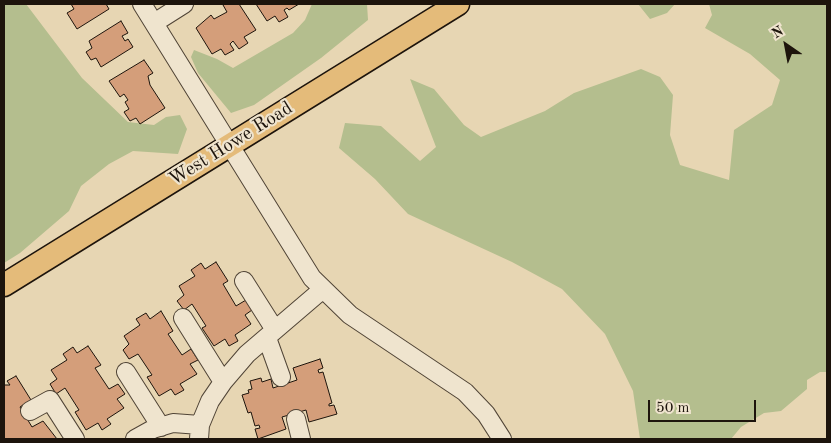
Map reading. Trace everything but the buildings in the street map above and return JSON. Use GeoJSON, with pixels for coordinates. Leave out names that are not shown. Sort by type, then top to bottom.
{"type":"FeatureCollection","features":[{"type":"Feature","properties":{"kind":"main road","name":"West Howe Road"},"geometry":{"type":"LineString","coordinates":[[4,285],[458,4]]}},
{"type":"Feature","properties":{"kind":"street"},"geometry":{"type":"LineString","coordinates":[[142,4],[312,278],[350,315],[465,392],[486,414],[502,439]]}},
{"type":"Feature","properties":{"kind":"street"},"geometry":{"type":"LineString","coordinates":[[154,23],[184,4]]}},
{"type":"Feature","properties":{"kind":"street"},"geometry":{"type":"LineString","coordinates":[[244,281],[271,334],[281,377]]}},
{"type":"Feature","properties":{"kind":"street"},"geometry":{"type":"LineString","coordinates":[[135,439],[173,423],[199,432],[210,401],[223,382],[247,354],[324,289]]}},
{"type":"Feature","properties":{"kind":"street"},"geometry":{"type":"LineString","coordinates":[[183,318],[223,382]]}},
{"type":"Feature","properties":{"kind":"street"},"geometry":{"type":"LineString","coordinates":[[126,372],[161,427]]}},
{"type":"Feature","properties":{"kind":"street"},"geometry":{"type":"LineString","coordinates":[[30,411],[50,400],[75,439]]}},
{"type":"Feature","properties":{"kind":"street"},"geometry":{"type":"LineString","coordinates":[[296,418],[301,439]]}},
{"type":"Feature","properties":{"kind":"green space"},"geometry":{"type":"Polygon","coordinates":[[[4,4],[26,4],[82,78],[128,122],[154,125],[166,117],[180,115],[187,129],[178,154],[133,151],[109,164],[81,186],[69,211],[20,253],[4,263],[4,4]]]}},
{"type":"Feature","properties":{"kind":"green space"},"geometry":{"type":"Polygon","coordinates":[[[312,4],[367,4],[368,20],[321,58],[254,105],[231,113],[198,73],[191,57],[194,50],[233,68],[293,33],[305,20],[312,4]]]}},
{"type":"Feature","properties":{"kind":"green space"},"geometry":{"type":"Polygon","coordinates":[[[638,4],[675,4],[667,13],[650,19],[638,4]]]}},
{"type":"Feature","properties":{"kind":"green space"},"geometry":{"type":"Polygon","coordinates":[[[709,4],[827,4],[827,372],[820,372],[807,380],[807,389],[781,411],[764,413],[741,427],[731,439],[640,439],[633,391],[605,334],[562,289],[512,262],[408,214],[375,179],[339,148],[345,123],[381,126],[420,161],[436,147],[410,79],[434,89],[464,125],[481,137],[545,111],[574,93],[641,69],[660,77],[673,95],[670,135],[680,165],[729,180],[734,130],[772,105],[780,80],[750,54],[705,28],[712,15],[709,4]]]}}]}
